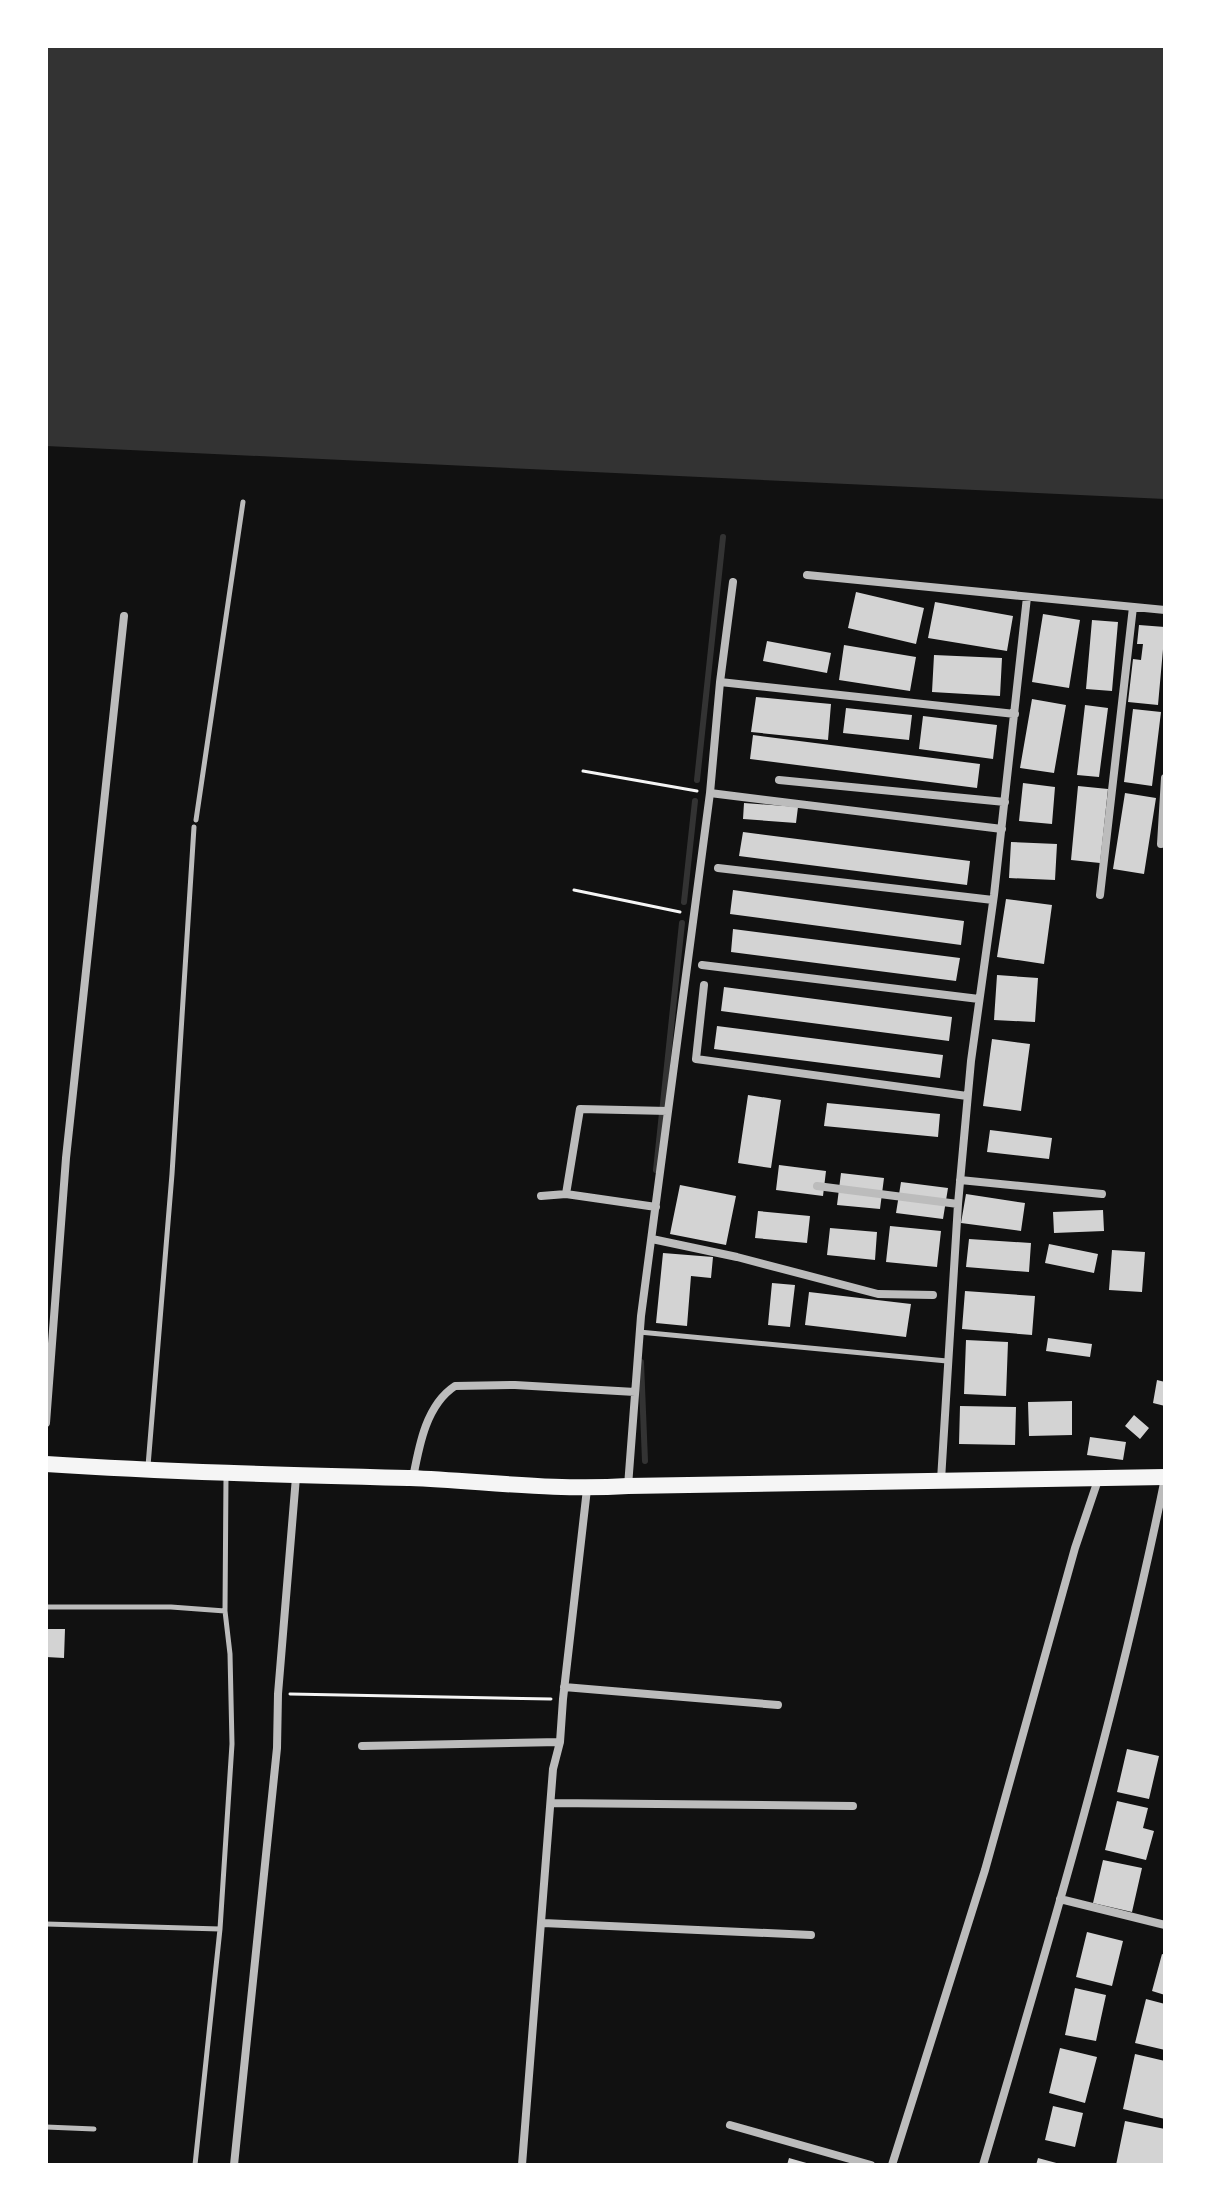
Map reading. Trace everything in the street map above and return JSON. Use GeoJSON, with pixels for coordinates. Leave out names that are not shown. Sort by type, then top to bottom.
{"type":"FeatureCollection","features":[{"type":"Feature","properties":{"kind":"main road"},"geometry":{"type":"LineString","coordinates":[[46,1464],[296,1477],[412,1478],[587,1489],[1165,1477]]}},
{"type":"Feature","properties":{"kind":"street"},"geometry":{"type":"LineString","coordinates":[[807,575],[1165,610]]}},
{"type":"Feature","properties":{"kind":"street"},"geometry":{"type":"LineString","coordinates":[[628,1486],[639,1332],[695,915],[733,582]]}},
{"type":"Feature","properties":{"kind":"street"},"geometry":{"type":"LineString","coordinates":[[941,1480],[967,1096],[1002,829],[1027,597]]}},
{"type":"Feature","properties":{"kind":"street"},"geometry":{"type":"LineString","coordinates":[[1100,895],[1133,607]]}},
{"type":"Feature","properties":{"kind":"street"},"geometry":{"type":"LineString","coordinates":[[46,1423],[66,1158],[124,616]]}},
{"type":"Feature","properties":{"kind":"street"},"geometry":{"type":"LineString","coordinates":[[720,682],[1015,714]]}},
{"type":"Feature","properties":{"kind":"street"},"geometry":{"type":"LineString","coordinates":[[1161,844],[1165,778]]}},
{"type":"Feature","properties":{"kind":"street"},"geometry":{"type":"LineString","coordinates":[[779,780],[1005,802]]}},
{"type":"Feature","properties":{"kind":"street"},"geometry":{"type":"LineString","coordinates":[[710,793],[1002,829]]}},
{"type":"Feature","properties":{"kind":"street"},"geometry":{"type":"LineString","coordinates":[[718,868],[993,900]]}},
{"type":"Feature","properties":{"kind":"street"},"geometry":{"type":"LineString","coordinates":[[702,965],[979,999]]}},
{"type":"Feature","properties":{"kind":"street"},"geometry":{"type":"LineString","coordinates":[[704,985],[696,1059],[967,1096]]}},
{"type":"Feature","properties":{"kind":"street"},"geometry":{"type":"LineString","coordinates":[[566,1194],[580,1109],[668,1111]]}},
{"type":"Feature","properties":{"kind":"street"},"geometry":{"type":"LineString","coordinates":[[960,1180],[1102,1194]]}},
{"type":"Feature","properties":{"kind":"street"},"geometry":{"type":"LineString","coordinates":[[817,1186],[958,1204]]}},
{"type":"Feature","properties":{"kind":"street"},"geometry":{"type":"LineString","coordinates":[[541,1196],[566,1194],[656,1207]]}},
{"type":"Feature","properties":{"kind":"street"},"geometry":{"type":"LineString","coordinates":[[652,1239],[737,1257],[878,1294],[933,1295]]}},
{"type":"Feature","properties":{"kind":"street"},"geometry":{"type":"LineString","coordinates":[[412,1478],[422,1434],[438,1403],[455,1386],[529,1386],[635,1392]]}},
{"type":"Feature","properties":{"kind":"street"},"geometry":{"type":"LineString","coordinates":[[234,2165],[277,1748],[278,1694],[296,1477]]}},
{"type":"Feature","properties":{"kind":"street"},"geometry":{"type":"LineString","coordinates":[[892,2165],[985,1870],[1075,1548],[1099,1477]]}},
{"type":"Feature","properties":{"kind":"street"},"geometry":{"type":"LineString","coordinates":[[983,2165],[1060,1899],[1126,1654],[1165,1477]]}},
{"type":"Feature","properties":{"kind":"street"},"geometry":{"type":"LineString","coordinates":[[522,2165],[553,1769],[560,1742],[587,1489]]}},
{"type":"Feature","properties":{"kind":"street"},"geometry":{"type":"LineString","coordinates":[[564,1687],[778,1705]]}},
{"type":"Feature","properties":{"kind":"street"},"geometry":{"type":"LineString","coordinates":[[362,1746],[560,1742]]}},
{"type":"Feature","properties":{"kind":"street"},"geometry":{"type":"LineString","coordinates":[[551,1803],[853,1806]]}},
{"type":"Feature","properties":{"kind":"street"},"geometry":{"type":"LineString","coordinates":[[1060,1899],[1165,1925]]}},
{"type":"Feature","properties":{"kind":"street"},"geometry":{"type":"LineString","coordinates":[[543,1923],[811,1935]]}},
{"type":"Feature","properties":{"kind":"street"},"geometry":{"type":"LineString","coordinates":[[730,2125],[871,2165]]}},
{"type":"Feature","properties":{"kind":"lane"},"geometry":{"type":"LineString","coordinates":[[148,1471],[172,1174],[195,823],[243,502]]}},
{"type":"Feature","properties":{"kind":"lane"},"geometry":{"type":"LineString","coordinates":[[639,1332],[947,1361]]}},
{"type":"Feature","properties":{"kind":"lane"},"geometry":{"type":"LineString","coordinates":[[195,2165],[220,1929],[232,1744],[230,1654],[225,1611],[227,1472]]}},
{"type":"Feature","properties":{"kind":"lane"},"geometry":{"type":"LineString","coordinates":[[46,1607],[171,1607],[225,1611]]}},
{"type":"Feature","properties":{"kind":"lane"},"geometry":{"type":"LineString","coordinates":[[46,1924],[220,1929]]}},
{"type":"Feature","properties":{"kind":"lane"},"geometry":{"type":"LineString","coordinates":[[46,2127],[94,2129]]}},
{"type":"Feature","properties":{"kind":"path"},"geometry":{"type":"LineString","coordinates":[[583,771],[710,793]]}},
{"type":"Feature","properties":{"kind":"path"},"geometry":{"type":"LineString","coordinates":[[574,890],[695,915]]}},
{"type":"Feature","properties":{"kind":"path"},"geometry":{"type":"LineString","coordinates":[[278,1694],[563,1699]]}},
{"type":"Feature","properties":{"kind":"shaded area"},"geometry":{"type":"Polygon","coordinates":[[[46,46],[1165,46],[1165,499],[46,446],[46,46]]]}},
{"type":"Feature","properties":{"kind":"building"},"geometry":{"type":"Polygon","coordinates":[[[856,592],[924,608],[916,644],[848,628],[856,592]]]}},
{"type":"Feature","properties":{"kind":"building"},"geometry":{"type":"Polygon","coordinates":[[[935,602],[1013,616],[1007,651],[928,638],[935,602]]]}},
{"type":"Feature","properties":{"kind":"building"},"geometry":{"type":"Polygon","coordinates":[[[1043,614],[1080,620],[1069,688],[1032,682],[1043,614]]]}},
{"type":"Feature","properties":{"kind":"building"},"geometry":{"type":"Polygon","coordinates":[[[1092,620],[1118,622],[1112,691],[1086,689],[1092,620]]]}},
{"type":"Feature","properties":{"kind":"building"},"geometry":{"type":"Polygon","coordinates":[[[1139,625],[1165,627],[1158,705],[1128,702],[1133,659],[1141,660],[1143,644],[1137,644],[1139,625]]]}},
{"type":"Feature","properties":{"kind":"building"},"geometry":{"type":"Polygon","coordinates":[[[767,641],[831,653],[827,673],[763,661],[767,641]]]}},
{"type":"Feature","properties":{"kind":"building"},"geometry":{"type":"Polygon","coordinates":[[[844,645],[916,657],[910,691],[839,680],[844,645]]]}},
{"type":"Feature","properties":{"kind":"building"},"geometry":{"type":"Polygon","coordinates":[[[934,655],[1002,658],[1000,696],[932,692],[934,655]]]}},
{"type":"Feature","properties":{"kind":"building"},"geometry":{"type":"Polygon","coordinates":[[[756,697],[831,704],[828,740],[751,732],[756,697]]]}},
{"type":"Feature","properties":{"kind":"building"},"geometry":{"type":"Polygon","coordinates":[[[1032,699],[1066,705],[1054,773],[1020,768],[1032,699]]]}},
{"type":"Feature","properties":{"kind":"building"},"geometry":{"type":"Polygon","coordinates":[[[1085,705],[1108,708],[1099,777],[1077,775],[1085,705]]]}},
{"type":"Feature","properties":{"kind":"building"},"geometry":{"type":"Polygon","coordinates":[[[846,708],[912,715],[909,740],[843,733],[846,708]]]}},
{"type":"Feature","properties":{"kind":"building"},"geometry":{"type":"Polygon","coordinates":[[[1133,709],[1161,712],[1152,786],[1124,782],[1133,709]]]}},
{"type":"Feature","properties":{"kind":"building"},"geometry":{"type":"Polygon","coordinates":[[[923,716],[997,725],[993,759],[919,749],[923,716]]]}},
{"type":"Feature","properties":{"kind":"building"},"geometry":{"type":"Polygon","coordinates":[[[753,735],[980,764],[977,788],[750,759],[753,735]]]}},
{"type":"Feature","properties":{"kind":"building"},"geometry":{"type":"Polygon","coordinates":[[[1023,783],[1055,787],[1052,824],[1019,821],[1023,783]]]}},
{"type":"Feature","properties":{"kind":"building"},"geometry":{"type":"Polygon","coordinates":[[[1078,786],[1108,789],[1100,863],[1071,860],[1078,786]]]}},
{"type":"Feature","properties":{"kind":"building"},"geometry":{"type":"Polygon","coordinates":[[[1125,793],[1156,798],[1144,874],[1113,869],[1125,793]]]}},
{"type":"Feature","properties":{"kind":"building"},"geometry":{"type":"Polygon","coordinates":[[[744,803],[798,807],[796,823],[743,819],[744,803]]]}},
{"type":"Feature","properties":{"kind":"building"},"geometry":{"type":"Polygon","coordinates":[[[743,832],[970,861],[967,885],[739,856],[743,832]]]}},
{"type":"Feature","properties":{"kind":"building"},"geometry":{"type":"Polygon","coordinates":[[[1011,842],[1057,844],[1055,880],[1009,878],[1011,842]]]}},
{"type":"Feature","properties":{"kind":"building"},"geometry":{"type":"Polygon","coordinates":[[[733,890],[964,921],[961,945],[730,914],[733,890]]]}},
{"type":"Feature","properties":{"kind":"building"},"geometry":{"type":"Polygon","coordinates":[[[1006,899],[1052,905],[1044,964],[997,957],[1006,899]]]}},
{"type":"Feature","properties":{"kind":"building"},"geometry":{"type":"Polygon","coordinates":[[[733,929],[960,958],[956,981],[731,952],[733,929]]]}},
{"type":"Feature","properties":{"kind":"building"},"geometry":{"type":"Polygon","coordinates":[[[997,975],[1038,978],[1035,1022],[994,1020],[997,975]]]}},
{"type":"Feature","properties":{"kind":"building"},"geometry":{"type":"Polygon","coordinates":[[[724,987],[952,1017],[949,1041],[721,1011],[724,987]]]}},
{"type":"Feature","properties":{"kind":"building"},"geometry":{"type":"Polygon","coordinates":[[[717,1026],[943,1055],[940,1078],[714,1049],[717,1026]]]}},
{"type":"Feature","properties":{"kind":"building"},"geometry":{"type":"Polygon","coordinates":[[[992,1039],[1030,1044],[1021,1111],[983,1106],[992,1039]]]}},
{"type":"Feature","properties":{"kind":"building"},"geometry":{"type":"Polygon","coordinates":[[[748,1095],[781,1100],[771,1168],[738,1163],[748,1095]]]}},
{"type":"Feature","properties":{"kind":"building"},"geometry":{"type":"Polygon","coordinates":[[[827,1103],[940,1114],[938,1137],[824,1126],[827,1103]]]}},
{"type":"Feature","properties":{"kind":"building"},"geometry":{"type":"Polygon","coordinates":[[[990,1130],[1052,1138],[1049,1159],[987,1152],[990,1130]]]}},
{"type":"Feature","properties":{"kind":"building"},"geometry":{"type":"Polygon","coordinates":[[[779,1165],[826,1171],[823,1196],[776,1190],[779,1165]]]}},
{"type":"Feature","properties":{"kind":"building"},"geometry":{"type":"Polygon","coordinates":[[[841,1173],[884,1178],[880,1209],[837,1205],[841,1173]]]}},
{"type":"Feature","properties":{"kind":"building"},"geometry":{"type":"Polygon","coordinates":[[[901,1182],[948,1188],[943,1219],[896,1213],[901,1182]]]}},
{"type":"Feature","properties":{"kind":"building"},"geometry":{"type":"Polygon","coordinates":[[[680,1185],[736,1196],[726,1245],[670,1234],[680,1185]]]}},
{"type":"Feature","properties":{"kind":"building"},"geometry":{"type":"Polygon","coordinates":[[[966,1194],[1025,1203],[1021,1231],[961,1223],[966,1194]]]}},
{"type":"Feature","properties":{"kind":"building"},"geometry":{"type":"Polygon","coordinates":[[[1103,1210],[1104,1231],[1054,1233],[1053,1212],[1103,1210]]]}},
{"type":"Feature","properties":{"kind":"building"},"geometry":{"type":"Polygon","coordinates":[[[758,1211],[810,1216],[807,1243],[755,1238],[758,1211]]]}},
{"type":"Feature","properties":{"kind":"building"},"geometry":{"type":"Polygon","coordinates":[[[890,1226],[941,1231],[937,1267],[886,1262],[890,1226]]]}},
{"type":"Feature","properties":{"kind":"building"},"geometry":{"type":"Polygon","coordinates":[[[830,1228],[877,1232],[875,1260],[827,1255],[830,1228]]]}},
{"type":"Feature","properties":{"kind":"building"},"geometry":{"type":"Polygon","coordinates":[[[969,1239],[1031,1243],[1029,1272],[966,1267],[969,1239]]]}},
{"type":"Feature","properties":{"kind":"building"},"geometry":{"type":"Polygon","coordinates":[[[1049,1244],[1098,1254],[1094,1273],[1045,1263],[1049,1244]]]}},
{"type":"Feature","properties":{"kind":"building"},"geometry":{"type":"Polygon","coordinates":[[[1112,1250],[1145,1252],[1142,1292],[1109,1290],[1112,1250]]]}},
{"type":"Feature","properties":{"kind":"building"},"geometry":{"type":"Polygon","coordinates":[[[663,1253],[713,1257],[711,1278],[691,1276],[687,1326],[656,1323],[663,1253]]]}},
{"type":"Feature","properties":{"kind":"building"},"geometry":{"type":"Polygon","coordinates":[[[772,1283],[795,1285],[790,1327],[768,1325],[772,1283]]]}},
{"type":"Feature","properties":{"kind":"building"},"geometry":{"type":"Polygon","coordinates":[[[965,1291],[1035,1296],[1032,1335],[962,1329],[965,1291]]]}},
{"type":"Feature","properties":{"kind":"building"},"geometry":{"type":"Polygon","coordinates":[[[809,1292],[911,1304],[906,1337],[805,1325],[809,1292]]]}},
{"type":"Feature","properties":{"kind":"building"},"geometry":{"type":"Polygon","coordinates":[[[1048,1338],[1092,1344],[1090,1357],[1046,1351],[1048,1338]]]}},
{"type":"Feature","properties":{"kind":"building"},"geometry":{"type":"Polygon","coordinates":[[[966,1340],[1008,1342],[1006,1396],[964,1394],[966,1340]]]}},
{"type":"Feature","properties":{"kind":"building"},"geometry":{"type":"Polygon","coordinates":[[[1157,1380],[1165,1382],[1165,1406],[1153,1403],[1157,1380]]]}},
{"type":"Feature","properties":{"kind":"building"},"geometry":{"type":"Polygon","coordinates":[[[1072,1401],[1072,1435],[1029,1436],[1028,1402],[1072,1401]]]}},
{"type":"Feature","properties":{"kind":"building"},"geometry":{"type":"Polygon","coordinates":[[[960,1406],[1016,1407],[1015,1445],[959,1444],[960,1406]]]}},
{"type":"Feature","properties":{"kind":"building"},"geometry":{"type":"Polygon","coordinates":[[[1134,1415],[1149,1428],[1140,1439],[1125,1426],[1134,1415]]]}},
{"type":"Feature","properties":{"kind":"building"},"geometry":{"type":"Polygon","coordinates":[[[1090,1437],[1126,1442],[1123,1460],[1087,1455],[1090,1437]]]}},
{"type":"Feature","properties":{"kind":"building"},"geometry":{"type":"Polygon","coordinates":[[[46,1629],[65,1629],[64,1658],[46,1657],[46,1629]]]}},
{"type":"Feature","properties":{"kind":"building"},"geometry":{"type":"Polygon","coordinates":[[[1127,1749],[1159,1756],[1149,1799],[1117,1792],[1127,1749]]]}},
{"type":"Feature","properties":{"kind":"building"},"geometry":{"type":"Polygon","coordinates":[[[1117,1801],[1148,1808],[1143,1828],[1154,1831],[1146,1860],[1105,1850],[1117,1801]]]}},
{"type":"Feature","properties":{"kind":"building"},"geometry":{"type":"Polygon","coordinates":[[[1103,1860],[1142,1868],[1132,1912],[1093,1903],[1103,1860]]]}},
{"type":"Feature","properties":{"kind":"building"},"geometry":{"type":"Polygon","coordinates":[[[1087,1932],[1123,1941],[1112,1986],[1076,1977],[1087,1932]]]}},
{"type":"Feature","properties":{"kind":"building"},"geometry":{"type":"Polygon","coordinates":[[[1162,1954],[1165,1955],[1165,1995],[1152,1991],[1162,1954]]]}},
{"type":"Feature","properties":{"kind":"building"},"geometry":{"type":"Polygon","coordinates":[[[1075,1988],[1106,1995],[1096,2041],[1065,2035],[1075,1988]]]}},
{"type":"Feature","properties":{"kind":"building"},"geometry":{"type":"Polygon","coordinates":[[[1146,1999],[1165,2004],[1165,2050],[1135,2043],[1146,1999]]]}},
{"type":"Feature","properties":{"kind":"building"},"geometry":{"type":"Polygon","coordinates":[[[1060,2048],[1097,2057],[1085,2103],[1049,2093],[1060,2048]]]}},
{"type":"Feature","properties":{"kind":"building"},"geometry":{"type":"Polygon","coordinates":[[[1135,2054],[1165,2061],[1165,2119],[1123,2109],[1135,2054]]]}},
{"type":"Feature","properties":{"kind":"building"},"geometry":{"type":"Polygon","coordinates":[[[1053,2106],[1083,2113],[1075,2147],[1045,2140],[1053,2106]]]}},
{"type":"Feature","properties":{"kind":"building"},"geometry":{"type":"Polygon","coordinates":[[[1125,2121],[1165,2129],[1165,2165],[1116,2165],[1125,2121]]]}},
{"type":"Feature","properties":{"kind":"building"},"geometry":{"type":"Polygon","coordinates":[[[789,2158],[810,2164],[787,2165],[789,2158]]]}},
{"type":"Feature","properties":{"kind":"building"},"geometry":{"type":"Polygon","coordinates":[[[1038,2158],[1060,2164],[1060,2165],[1036,2165],[1038,2158]]]}},
{"type":"Feature","properties":{"kind":"waterway"},"geometry":{"type":"LineString","coordinates":[[697,780],[723,537]]}},
{"type":"Feature","properties":{"kind":"waterway"},"geometry":{"type":"LineString","coordinates":[[684,902],[695,801]]}},
{"type":"Feature","properties":{"kind":"waterway"},"geometry":{"type":"LineString","coordinates":[[656,1170],[682,923]]}},
{"type":"Feature","properties":{"kind":"waterway"},"geometry":{"type":"LineString","coordinates":[[641,1362],[645,1461]]}}]}
